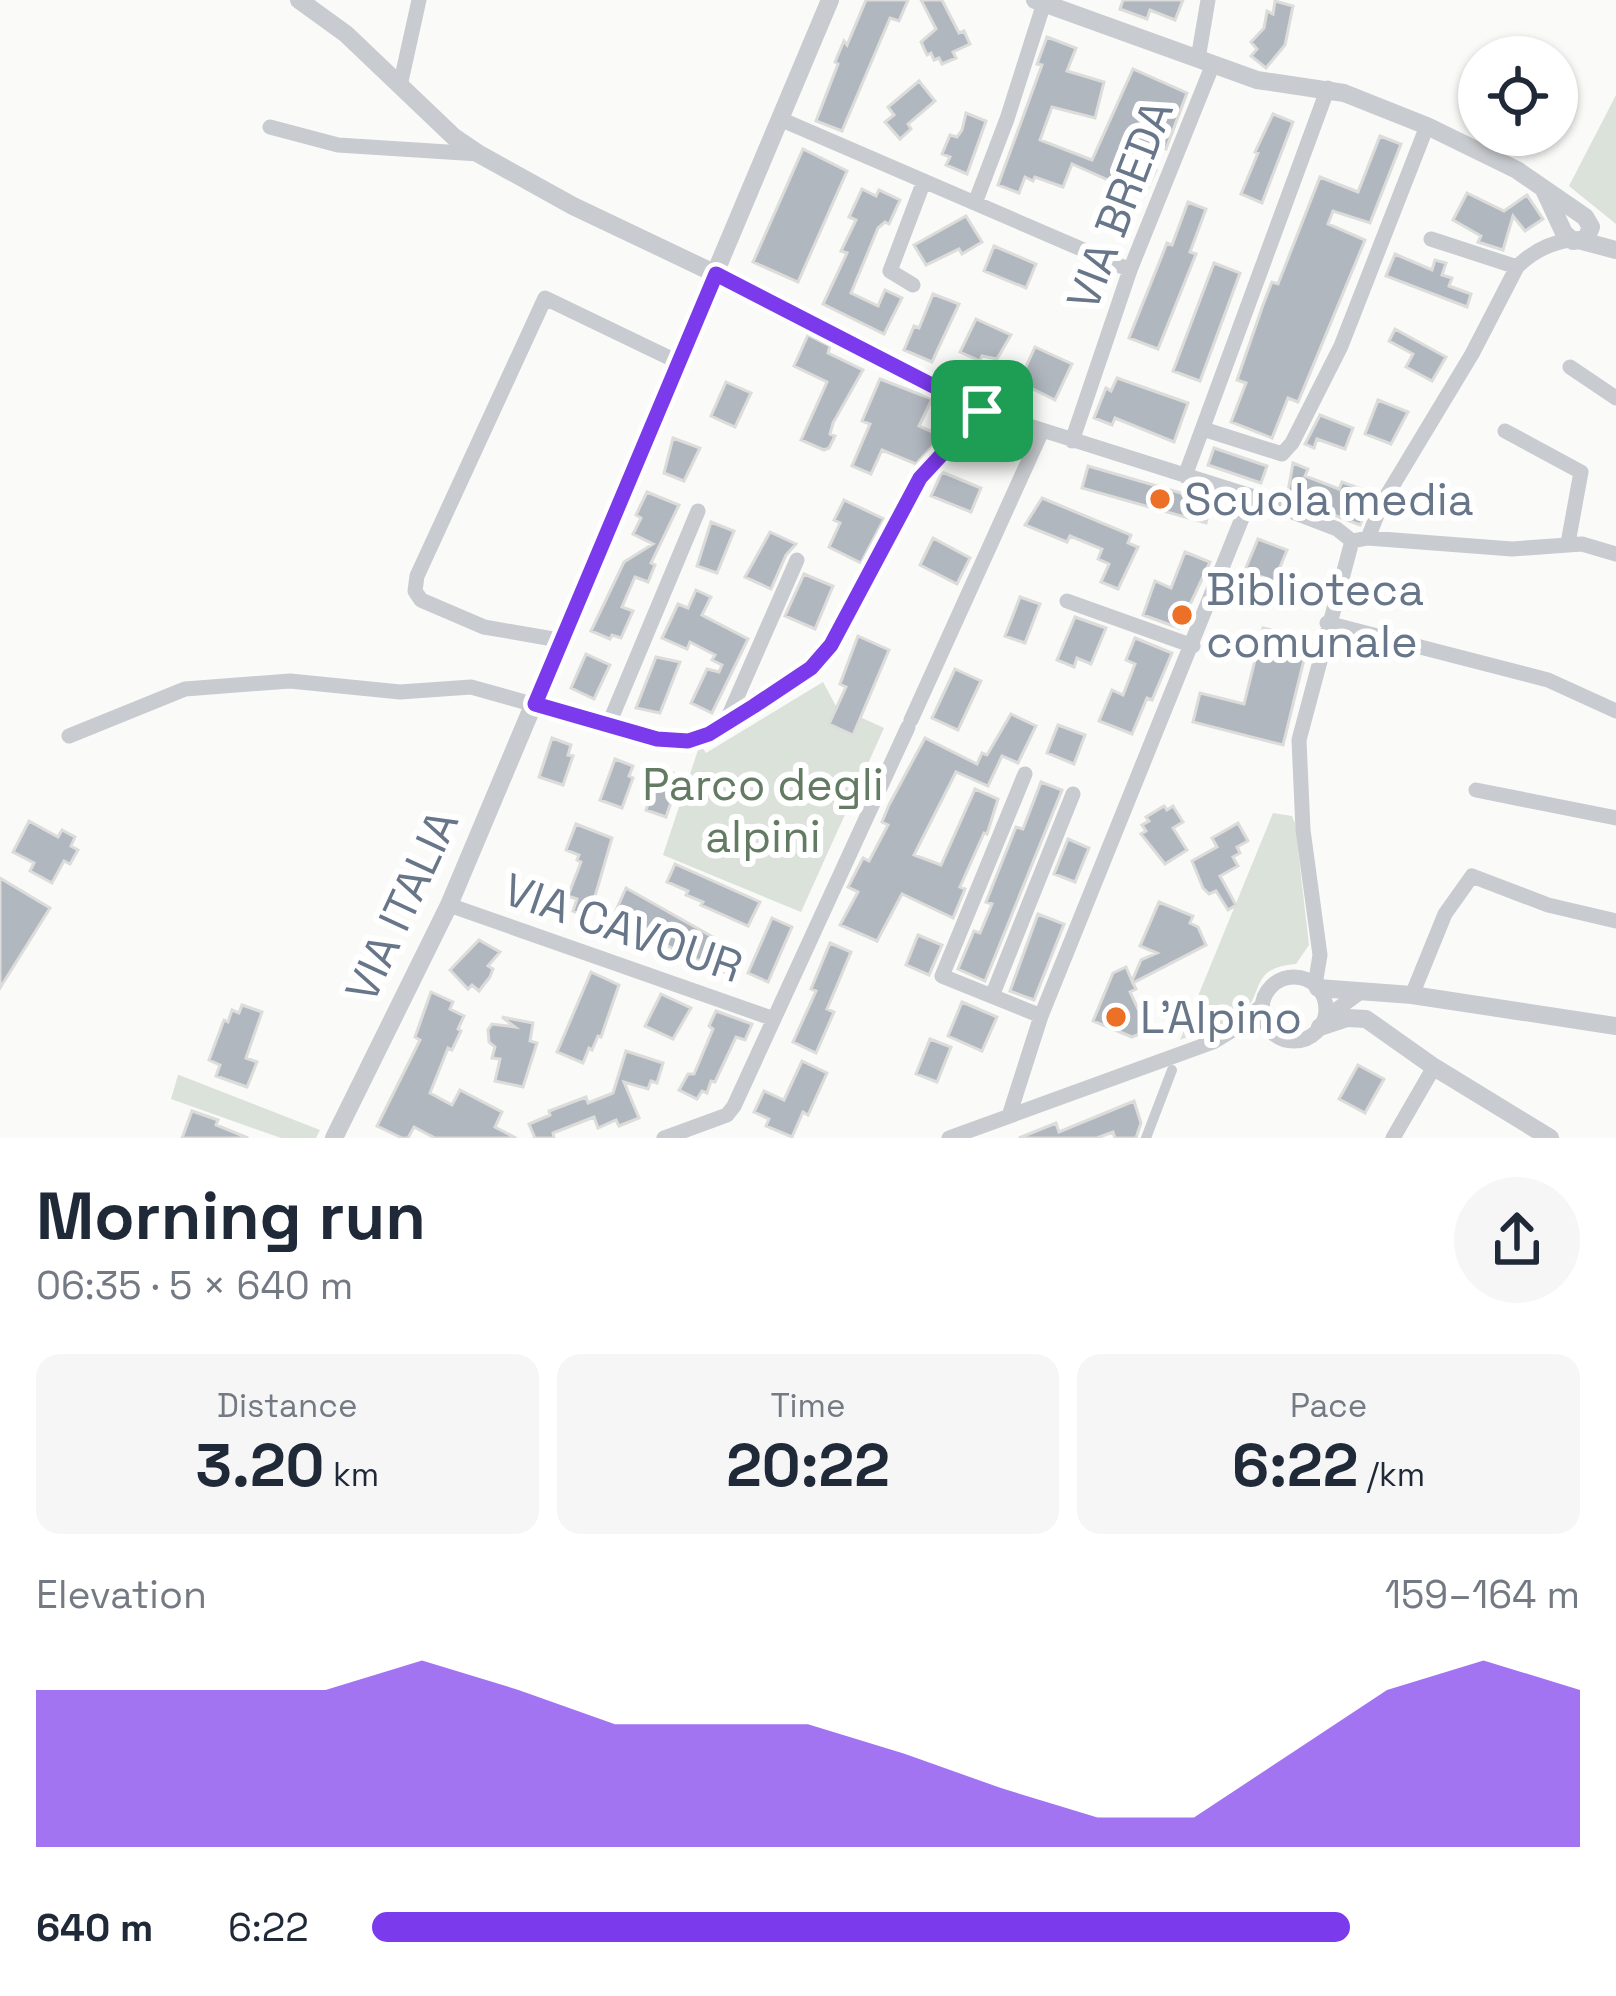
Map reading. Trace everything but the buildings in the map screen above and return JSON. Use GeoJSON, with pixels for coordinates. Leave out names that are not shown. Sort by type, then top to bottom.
{"type":"FeatureCollection","features":[{"type":"Feature","properties":{"kind":"street"},"geometry":{"type":"LineString","coordinates":[[299,0],[346,34],[479,154],[982,411],[1251,496],[1360,540],[1512,548],[1568,543],[1616,554]]}},
{"type":"Feature","properties":{"kind":"street"},"geometry":{"type":"LineString","coordinates":[[400,86],[419,0]]}},
{"type":"Feature","properties":{"kind":"street","name":"VIA ITALIA"},"geometry":{"type":"LineString","coordinates":[[334,1138],[448,904],[830,0]]}},
{"type":"Feature","properties":{"kind":"street","name":"VIA BREDA"},"geometry":{"type":"LineString","coordinates":[[1072,441],[1206,61],[1208,0]]}},
{"type":"Feature","properties":{"kind":"street"},"geometry":{"type":"LineString","coordinates":[[975,202],[1007,119],[1040,2],[1275,85],[1328,88],[1427,126],[1517,170],[1546,192],[1576,229],[1616,246]]}},
{"type":"Feature","properties":{"kind":"street"},"geometry":{"type":"LineString","coordinates":[[1185,476],[1328,88]]}},
{"type":"Feature","properties":{"kind":"street"},"geometry":{"type":"LineString","coordinates":[[780,119],[1130,269]]}},
{"type":"Feature","properties":{"kind":"street"},"geometry":{"type":"LineString","coordinates":[[1203,429],[1270,453],[1282,454],[1292,443],[1333,367],[1427,126]]}},
{"type":"Feature","properties":{"kind":"street"},"geometry":{"type":"LineString","coordinates":[[270,128],[338,145],[479,154]]}},
{"type":"Feature","properties":{"kind":"street"},"geometry":{"type":"LineString","coordinates":[[913,285],[890,272],[924,181]]}},
{"type":"Feature","properties":{"kind":"street"},"geometry":{"type":"LineString","coordinates":[[1323,1023],[1325,1002],[1317,987],[1318,947],[1303,830],[1299,740],[1327,623],[1352,553],[1472,354],[1517,267],[1576,229]]}},
{"type":"Feature","properties":{"kind":"street"},"geometry":{"type":"LineString","coordinates":[[1431,239],[1517,267]]}},
{"type":"Feature","properties":{"kind":"street"},"geometry":{"type":"LineString","coordinates":[[559,640],[484,626],[421,600],[417,576],[545,298],[677,362]]}},
{"type":"Feature","properties":{"kind":"street"},"geometry":{"type":"LineString","coordinates":[[1570,368],[1616,398]]}},
{"type":"Feature","properties":{"kind":"street"},"geometry":{"type":"LineString","coordinates":[[70,736],[185,689],[290,681],[400,692],[471,687],[657,739],[688,741],[725,724],[811,668],[831,645],[920,478],[982,411]]}},
{"type":"Feature","properties":{"kind":"street"},"geometry":{"type":"LineString","coordinates":[[664,1138],[728,1115],[734,1106],[1042,431]]}},
{"type":"Feature","properties":{"kind":"street"},"geometry":{"type":"LineString","coordinates":[[1504,431],[1581,472],[1568,543]]}},
{"type":"Feature","properties":{"kind":"street"},"geometry":{"type":"LineString","coordinates":[[1010,1116],[1041,1016],[1251,496]]}},
{"type":"Feature","properties":{"kind":"street"},"geometry":{"type":"LineString","coordinates":[[608,726],[698,511]]}},
{"type":"Feature","properties":{"kind":"street"},"geometry":{"type":"LineString","coordinates":[[725,724],[797,560]]}},
{"type":"Feature","properties":{"kind":"street"},"geometry":{"type":"LineString","coordinates":[[1067,601],[1193,646]]}},
{"type":"Feature","properties":{"kind":"street"},"geometry":{"type":"LineString","coordinates":[[1327,623],[1548,680],[1616,711]]}},
{"type":"Feature","properties":{"kind":"street"},"geometry":{"type":"LineString","coordinates":[[1025,774],[942,976],[1041,1016]]}},
{"type":"Feature","properties":{"kind":"street"},"geometry":{"type":"LineString","coordinates":[[1476,790],[1616,818]]}},
{"type":"Feature","properties":{"kind":"street"},"geometry":{"type":"LineString","coordinates":[[992,996],[1073,794]]}},
{"type":"Feature","properties":{"kind":"street"},"geometry":{"type":"LineString","coordinates":[[1412,995],[1445,914],[1472,876],[1548,905],[1616,921]]}},
{"type":"Feature","properties":{"kind":"street","name":"VIA CAVOUR"},"geometry":{"type":"LineString","coordinates":[[448,904],[774,1019]]}},
{"type":"Feature","properties":{"kind":"street"},"geometry":{"type":"LineString","coordinates":[[1222,1037],[1262,1005],[1274,984],[1297,977],[1318,947]]}},
{"type":"Feature","properties":{"kind":"street"},"geometry":{"type":"LineString","coordinates":[[1297,977],[1317,987],[1412,995],[1616,1026]]}},
{"type":"Feature","properties":{"kind":"street"},"geometry":{"type":"LineString","coordinates":[[949,1138],[1222,1037],[1250,1033],[1299,1040],[1362,991]]}},
{"type":"Feature","properties":{"kind":"street"},"geometry":{"type":"LineString","coordinates":[[1262,1005],[1264,1022],[1276,1036]]}},
{"type":"Feature","properties":{"kind":"street"},"geometry":{"type":"LineString","coordinates":[[1323,1023],[1366,1019],[1550,1138]]}},
{"type":"Feature","properties":{"kind":"street"},"geometry":{"type":"LineString","coordinates":[[1393,1138],[1434,1067]]}},
{"type":"Feature","properties":{"kind":"street"},"geometry":{"type":"LineString","coordinates":[[1146,1138],[1172,1070]]}},
{"type":"Feature","properties":{"kind":"green space"},"geometry":{"type":"Polygon","coordinates":[[[1616,95],[1616,224],[1569,186],[1616,95]]]}},
{"type":"Feature","properties":{"kind":"green space","name":"Parco degli alpini"},"geometry":{"type":"Polygon","coordinates":[[[823,682],[836,706],[884,728],[801,912],[663,855],[700,744],[706,753],[823,682]]]}},
{"type":"Feature","properties":{"kind":"green space"},"geometry":{"type":"Polygon","coordinates":[[[1273,813],[1292,816],[1295,823],[1309,945],[1296,964],[1264,976],[1250,1005],[1237,1018],[1180,1040],[1273,813]]]}},
{"type":"Feature","properties":{"kind":"green space"},"geometry":{"type":"Polygon","coordinates":[[[178,1075],[320,1130],[316,1138],[281,1138],[171,1099],[178,1075]]]}},
{"type":"Feature","properties":{"kind":"place","name":"Scuola media"},"geometry":{"type":"Point","coordinates":[1160,499]}},
{"type":"Feature","properties":{"kind":"place","name":"Biblioteca comunale"},"geometry":{"type":"Point","coordinates":[1182,615]}},
{"type":"Feature","properties":{"kind":"place","name":"L'Alpino"},"geometry":{"type":"Point","coordinates":[1116,1017]}},
{"type":"Feature","properties":{"kind":"route"},"geometry":{"type":"LineString","coordinates":[[716,274],[982,411],[920,478],[831,645],[811,668],[754,706],[709,734],[688,741],[657,739],[535,704],[716,274]]}}]}
